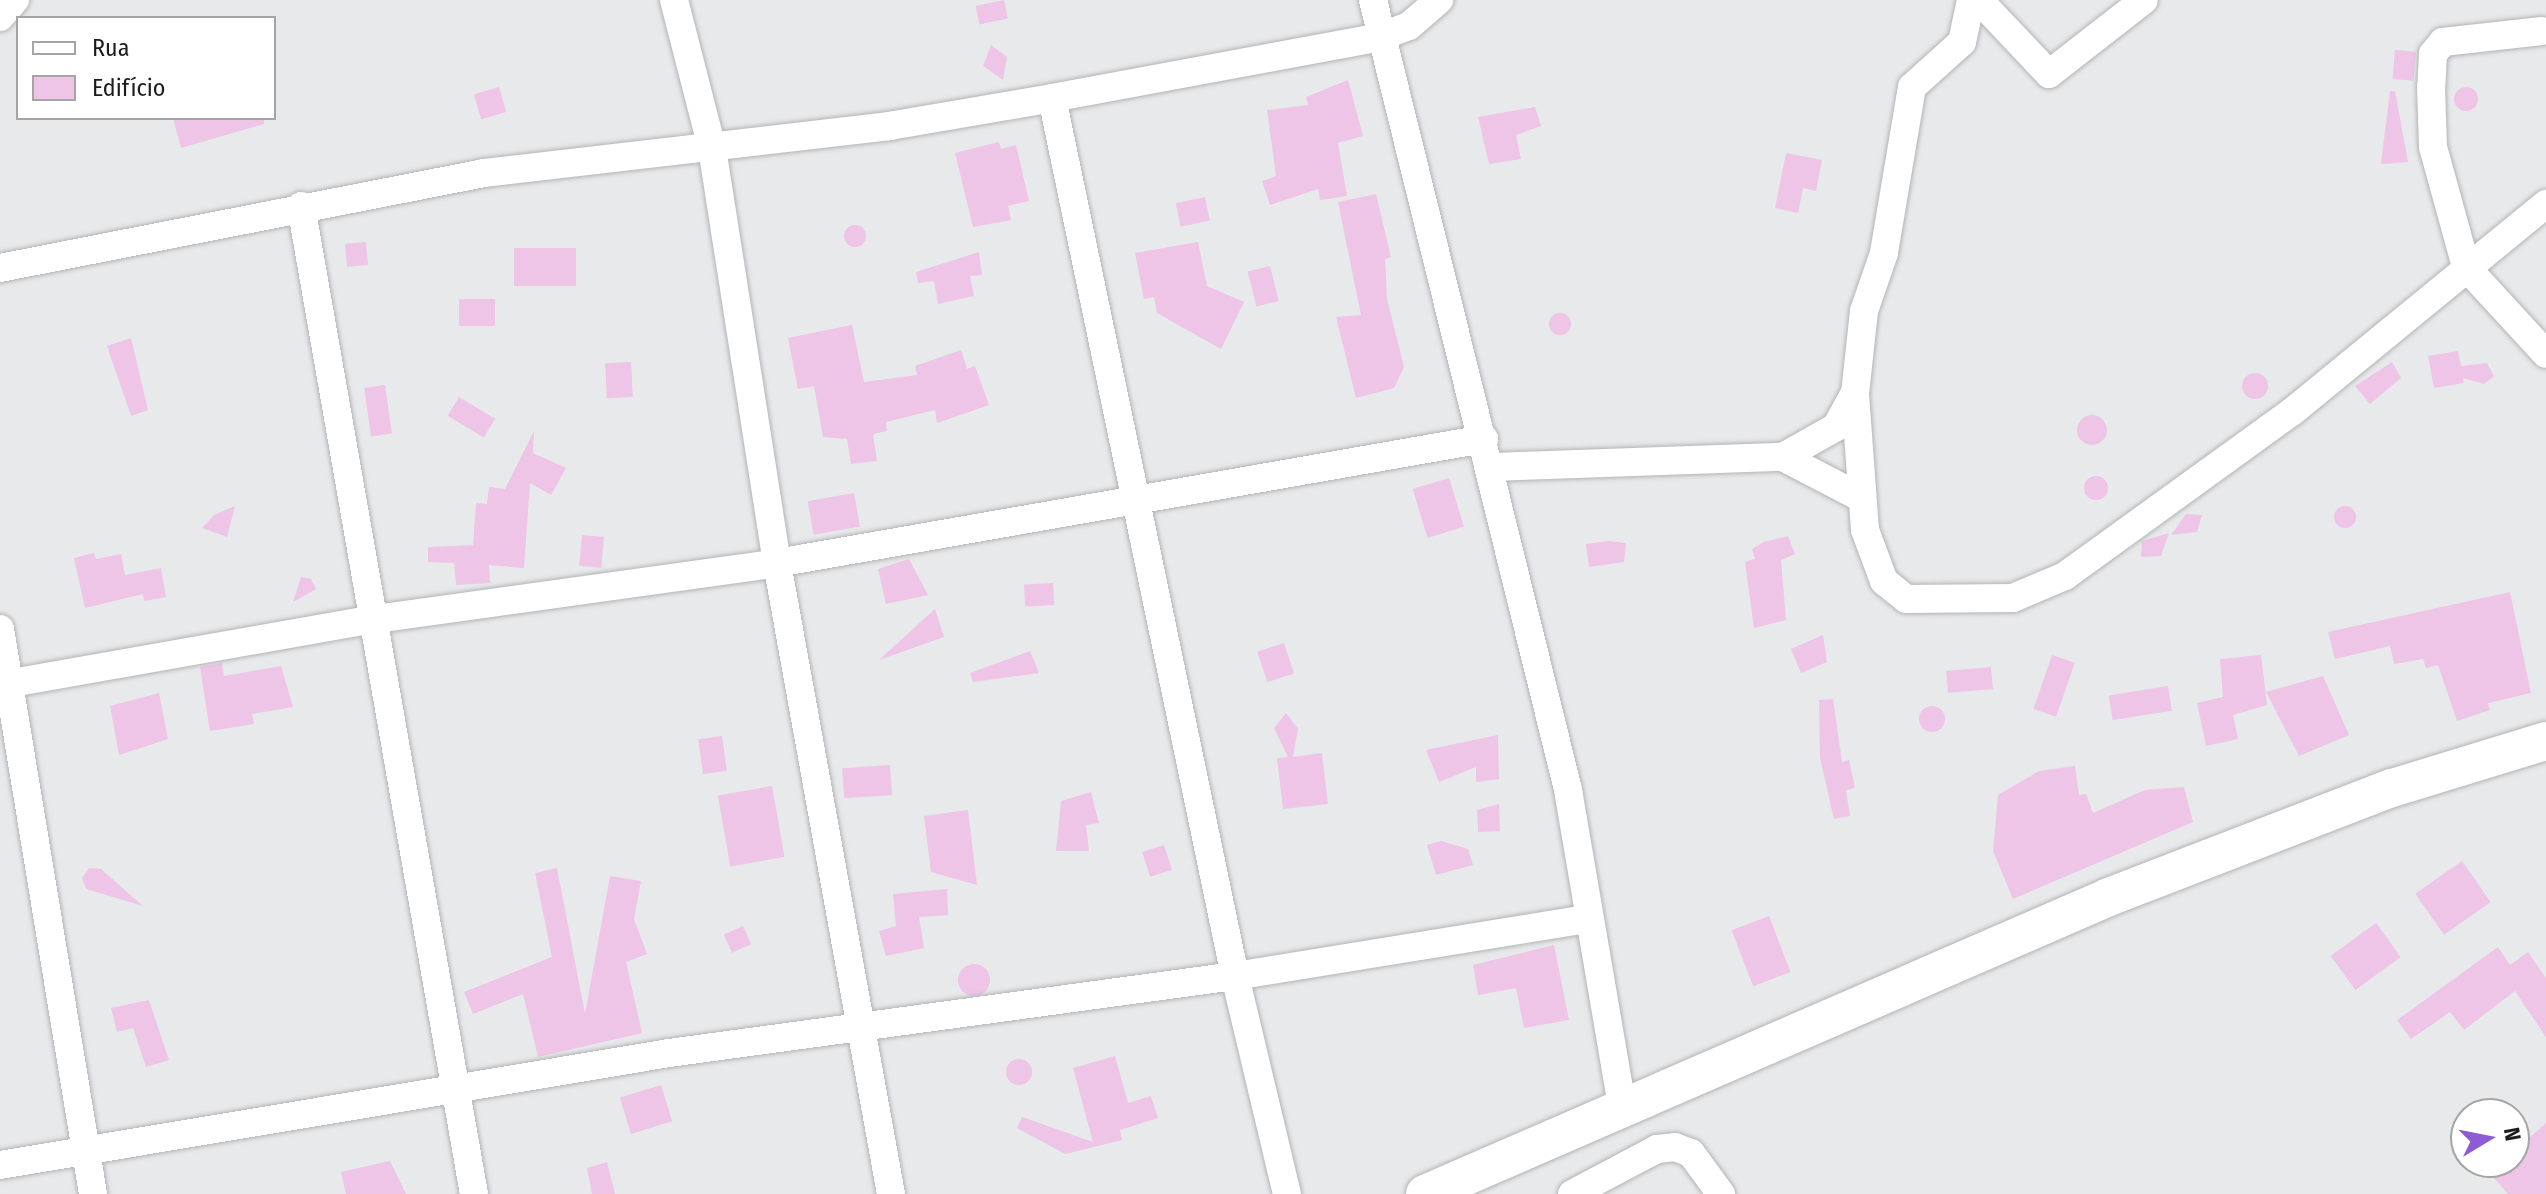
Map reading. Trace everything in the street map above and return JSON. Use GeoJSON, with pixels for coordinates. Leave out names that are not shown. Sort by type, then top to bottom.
{"type":"FeatureCollection","features":[{"type":"Feature","properties":{"kind":"main road"},"geometry":{"type":"LineString","coordinates":[[1425,1194],[2109,897],[2392,788],[2546,741]]}},
{"type":"Feature","properties":{"kind":"street"},"geometry":{"type":"LineString","coordinates":[[0,17],[15,0]]}},
{"type":"Feature","properties":{"kind":"street"},"geometry":{"type":"LineString","coordinates":[[674,0],[712,148],[777,563],[891,1194]]}},
{"type":"Feature","properties":{"kind":"street"},"geometry":{"type":"LineString","coordinates":[[1373,0],[1491,467],[1568,790],[1587,919],[1622,1107]]}},
{"type":"Feature","properties":{"kind":"street"},"geometry":{"type":"LineString","coordinates":[[0,268],[301,206],[484,173],[712,148],[1052,98],[1380,37],[1409,26],[1439,0]]}},
{"type":"Feature","properties":{"kind":"street"},"geometry":{"type":"LineString","coordinates":[[1971,0],[1962,42],[1912,87],[1884,253],[1864,311],[1855,394],[1858,496],[1884,581],[1906,599],[2034,594],[2293,411],[2546,204]]}},
{"type":"Feature","properties":{"kind":"street"},"geometry":{"type":"LineString","coordinates":[[1979,0],[2049,74],[2144,0]]}},
{"type":"Feature","properties":{"kind":"street"},"geometry":{"type":"LineString","coordinates":[[2542,31],[2458,36],[2433,54],[2433,147],[2466,267],[2546,354]]}},
{"type":"Feature","properties":{"kind":"street"},"geometry":{"type":"LineString","coordinates":[[1052,98],[1235,976],[1287,1194]]}},
{"type":"Feature","properties":{"kind":"street"},"geometry":{"type":"LineString","coordinates":[[301,206],[376,619],[454,1091],[474,1194]]}},
{"type":"Feature","properties":{"kind":"street"},"geometry":{"type":"LineString","coordinates":[[1491,467],[1783,457],[1836,427],[1855,394]]}},
{"type":"Feature","properties":{"kind":"street"},"geometry":{"type":"LineString","coordinates":[[5,685],[376,619],[777,563],[1484,439]]}},
{"type":"Feature","properties":{"kind":"street"},"geometry":{"type":"LineString","coordinates":[[1783,457],[1858,496]]}},
{"type":"Feature","properties":{"kind":"street"},"geometry":{"type":"LineString","coordinates":[[0,629],[5,685],[93,1194]]}},
{"type":"Feature","properties":{"kind":"street"},"geometry":{"type":"LineString","coordinates":[[0,1165],[669,1053],[1235,976],[1587,919]]}},
{"type":"Feature","properties":{"kind":"street"},"geometry":{"type":"LineString","coordinates":[[1572,1194],[1657,1149],[1675,1147],[1691,1153],[1721,1194]]}},
{"type":"Feature","properties":{"kind":"building"},"geometry":{"type":"Polygon","coordinates":[[[1004,0],[1008,19],[980,25],[976,6],[1004,0]]]}},
{"type":"Feature","properties":{"kind":"building"},"geometry":{"type":"Polygon","coordinates":[[[991,45],[1007,57],[1003,80],[983,66],[991,45]]]}},
{"type":"Feature","properties":{"kind":"building"},"geometry":{"type":"Polygon","coordinates":[[[2395,50],[2416,52],[2413,81],[2392,79],[2395,50]]]}},
{"type":"Feature","properties":{"kind":"building"},"geometry":{"type":"Polygon","coordinates":[[[1348,80],[1363,136],[1338,143],[1347,196],[1320,200],[1318,189],[1270,205],[1262,181],[1276,176],[1267,110],[1308,105],[1306,97],[1348,80]]]}},
{"type":"Feature","properties":{"kind":"building"},"geometry":{"type":"Polygon","coordinates":[[[499,87],[506,112],[481,119],[474,94],[499,87]]]}},
{"type":"Feature","properties":{"kind":"building"},"geometry":{"type":"Polygon","coordinates":[[[2461,87],[2471,87],[2478,94],[2478,104],[2471,111],[2461,111],[2454,104],[2454,94],[2461,87]]]}},
{"type":"Feature","properties":{"kind":"building"},"geometry":{"type":"Polygon","coordinates":[[[2390,91],[2395,91],[2408,162],[2381,164],[2390,91]]]}},
{"type":"Feature","properties":{"kind":"building"},"geometry":{"type":"Polygon","coordinates":[[[1535,107],[1541,126],[1516,135],[1521,159],[1489,164],[1478,117],[1535,107]]]}},
{"type":"Feature","properties":{"kind":"building"},"geometry":{"type":"Polygon","coordinates":[[[174,120],[264,120],[264,124],[181,148],[174,120]]]}},
{"type":"Feature","properties":{"kind":"building"},"geometry":{"type":"Polygon","coordinates":[[[999,142],[1001,149],[1016,145],[1029,201],[1008,206],[1011,220],[973,227],[955,153],[999,142]]]}},
{"type":"Feature","properties":{"kind":"building"},"geometry":{"type":"Polygon","coordinates":[[[1786,153],[1822,160],[1816,191],[1803,188],[1798,213],[1775,208],[1786,153]]]}},
{"type":"Feature","properties":{"kind":"building"},"geometry":{"type":"Polygon","coordinates":[[[1376,194],[1391,257],[1385,259],[1387,299],[1404,367],[1394,388],[1356,398],[1336,317],[1361,315],[1338,202],[1376,194]]]}},
{"type":"Feature","properties":{"kind":"building"},"geometry":{"type":"Polygon","coordinates":[[[1205,197],[1210,220],[1181,227],[1176,203],[1205,197]]]}},
{"type":"Feature","properties":{"kind":"building"},"geometry":{"type":"Polygon","coordinates":[[[855,225],[863,228],[866,236],[863,244],[855,247],[847,244],[844,236],[847,228],[855,225]]]}},
{"type":"Feature","properties":{"kind":"building"},"geometry":{"type":"Polygon","coordinates":[[[366,242],[368,265],[347,267],[345,244],[366,242]]]}},
{"type":"Feature","properties":{"kind":"building"},"geometry":{"type":"Polygon","coordinates":[[[1198,242],[1207,286],[1244,302],[1221,349],[1157,313],[1154,297],[1144,299],[1135,253],[1198,242]]]}},
{"type":"Feature","properties":{"kind":"building"},"geometry":{"type":"Polygon","coordinates":[[[514,248],[576,248],[576,286],[514,286],[514,248]]]}},
{"type":"Feature","properties":{"kind":"building"},"geometry":{"type":"Polygon","coordinates":[[[979,252],[982,275],[970,276],[974,296],[938,304],[934,281],[918,283],[916,272],[979,252]]]}},
{"type":"Feature","properties":{"kind":"building"},"geometry":{"type":"Polygon","coordinates":[[[1270,266],[1279,301],[1256,306],[1248,272],[1270,266]]]}},
{"type":"Feature","properties":{"kind":"building"},"geometry":{"type":"Polygon","coordinates":[[[459,299],[495,299],[495,326],[459,326],[459,299]]]}},
{"type":"Feature","properties":{"kind":"building"},"geometry":{"type":"Polygon","coordinates":[[[1560,313],[1568,316],[1571,324],[1568,332],[1560,335],[1552,332],[1549,324],[1552,316],[1560,313]]]}},
{"type":"Feature","properties":{"kind":"building"},"geometry":{"type":"Polygon","coordinates":[[[852,325],[864,382],[917,375],[915,366],[961,350],[967,369],[975,366],[989,405],[937,423],[935,410],[886,422],[887,431],[873,434],[877,461],[851,464],[847,439],[823,437],[814,386],[798,389],[788,338],[852,325]]]}},
{"type":"Feature","properties":{"kind":"building"},"geometry":{"type":"Polygon","coordinates":[[[131,338],[148,410],[131,416],[107,346],[131,338]]]}},
{"type":"Feature","properties":{"kind":"building"},"geometry":{"type":"Polygon","coordinates":[[[2458,351],[2461,366],[2487,363],[2494,376],[2484,384],[2463,378],[2464,383],[2434,388],[2428,356],[2458,351]]]}},
{"type":"Feature","properties":{"kind":"building"},"geometry":{"type":"Polygon","coordinates":[[[631,362],[633,397],[607,398],[605,363],[631,362]]]}},
{"type":"Feature","properties":{"kind":"building"},"geometry":{"type":"Polygon","coordinates":[[[2392,362],[2401,378],[2370,404],[2355,386],[2392,362]]]}},
{"type":"Feature","properties":{"kind":"building"},"geometry":{"type":"Polygon","coordinates":[[[2255,373],[2264,377],[2268,386],[2264,395],[2255,399],[2246,395],[2242,386],[2246,377],[2255,373]]]}},
{"type":"Feature","properties":{"kind":"building"},"geometry":{"type":"Polygon","coordinates":[[[385,385],[392,434],[371,436],[364,388],[385,385]]]}},
{"type":"Feature","properties":{"kind":"building"},"geometry":{"type":"Polygon","coordinates":[[[459,397],[495,419],[484,437],[448,416],[459,397]]]}},
{"type":"Feature","properties":{"kind":"building"},"geometry":{"type":"Polygon","coordinates":[[[2092,415],[2098,416],[2106,424],[2106,436],[2098,444],[2092,445],[2086,444],[2078,436],[2077,430],[2078,424],[2086,416],[2092,415]]]}},
{"type":"Feature","properties":{"kind":"building"},"geometry":{"type":"Polygon","coordinates":[[[534,431],[533,453],[566,468],[551,495],[530,483],[524,568],[489,565],[490,583],[456,585],[454,563],[428,562],[428,547],[473,545],[476,503],[487,504],[489,487],[505,489],[534,431]]]}},
{"type":"Feature","properties":{"kind":"building"},"geometry":{"type":"Polygon","coordinates":[[[2096,476],[2107,483],[2108,488],[2101,499],[2096,500],[2085,493],[2084,488],[2091,477],[2096,476]]]}},
{"type":"Feature","properties":{"kind":"building"},"geometry":{"type":"Polygon","coordinates":[[[1449,478],[1464,527],[1428,538],[1413,489],[1449,478]]]}},
{"type":"Feature","properties":{"kind":"building"},"geometry":{"type":"Polygon","coordinates":[[[854,493],[860,526],[814,535],[808,501],[854,493]]]}},
{"type":"Feature","properties":{"kind":"building"},"geometry":{"type":"Polygon","coordinates":[[[235,506],[227,537],[202,528],[214,515],[235,506]]]}},
{"type":"Feature","properties":{"kind":"building"},"geometry":{"type":"Polygon","coordinates":[[[2341,506],[2349,506],[2356,517],[2349,528],[2341,528],[2334,521],[2334,513],[2341,506]]]}},
{"type":"Feature","properties":{"kind":"building"},"geometry":{"type":"Polygon","coordinates":[[[2186,514],[2202,515],[2197,532],[2171,535],[2186,514]]]}},
{"type":"Feature","properties":{"kind":"building"},"geometry":{"type":"Polygon","coordinates":[[[2169,533],[2161,556],[2141,557],[2142,541],[2169,533]]]}},
{"type":"Feature","properties":{"kind":"building"},"geometry":{"type":"Polygon","coordinates":[[[582,535],[604,537],[601,568],[579,566],[582,535]]]}},
{"type":"Feature","properties":{"kind":"building"},"geometry":{"type":"Polygon","coordinates":[[[1788,536],[1795,554],[1781,560],[1786,620],[1754,628],[1745,562],[1755,559],[1752,549],[1764,542],[1788,536]]]}},
{"type":"Feature","properties":{"kind":"building"},"geometry":{"type":"Polygon","coordinates":[[[1609,541],[1626,543],[1624,562],[1589,567],[1586,544],[1609,541]]]}},
{"type":"Feature","properties":{"kind":"building"},"geometry":{"type":"Polygon","coordinates":[[[94,553],[96,559],[121,554],[125,575],[161,568],[166,597],[144,601],[143,594],[85,608],[74,558],[94,553]]]}},
{"type":"Feature","properties":{"kind":"building"},"geometry":{"type":"Polygon","coordinates":[[[909,559],[928,595],[886,604],[878,569],[909,559]]]}},
{"type":"Feature","properties":{"kind":"building"},"geometry":{"type":"Polygon","coordinates":[[[301,577],[311,579],[316,589],[293,602],[301,577]]]}},
{"type":"Feature","properties":{"kind":"building"},"geometry":{"type":"Polygon","coordinates":[[[1053,583],[1054,605],[1025,606],[1024,585],[1053,583]]]}},
{"type":"Feature","properties":{"kind":"building"},"geometry":{"type":"Polygon","coordinates":[[[2510,592],[2531,693],[2488,703],[2490,710],[2457,721],[2438,665],[2426,668],[2423,659],[2394,664],[2390,646],[2335,659],[2328,632],[2510,592]]]}},
{"type":"Feature","properties":{"kind":"building"},"geometry":{"type":"Polygon","coordinates":[[[935,609],[944,637],[879,660],[935,609]]]}},
{"type":"Feature","properties":{"kind":"building"},"geometry":{"type":"Polygon","coordinates":[[[1823,635],[1827,662],[1801,673],[1791,649],[1823,635]]]}},
{"type":"Feature","properties":{"kind":"building"},"geometry":{"type":"Polygon","coordinates":[[[1284,643],[1294,673],[1267,682],[1257,652],[1284,643]]]}},
{"type":"Feature","properties":{"kind":"building"},"geometry":{"type":"Polygon","coordinates":[[[1030,651],[1039,673],[973,682],[970,673],[1030,651]]]}},
{"type":"Feature","properties":{"kind":"building"},"geometry":{"type":"Polygon","coordinates":[[[2052,655],[2075,663],[2056,717],[2033,709],[2052,655]]]}},
{"type":"Feature","properties":{"kind":"building"},"geometry":{"type":"Polygon","coordinates":[[[2261,655],[2267,705],[2233,715],[2238,739],[2206,746],[2197,703],[2223,697],[2220,659],[2261,655]]]}},
{"type":"Feature","properties":{"kind":"building"},"geometry":{"type":"Polygon","coordinates":[[[222,663],[224,676],[281,666],[293,707],[252,714],[254,724],[210,731],[200,667],[222,663]]]}},
{"type":"Feature","properties":{"kind":"building"},"geometry":{"type":"Polygon","coordinates":[[[1991,667],[1993,689],[1948,693],[1946,671],[1991,667]]]}},
{"type":"Feature","properties":{"kind":"building"},"geometry":{"type":"Polygon","coordinates":[[[2323,676],[2349,735],[2299,756],[2266,692],[2323,676]]]}},
{"type":"Feature","properties":{"kind":"building"},"geometry":{"type":"Polygon","coordinates":[[[2168,686],[2172,711],[2113,720],[2109,695],[2168,686]]]}},
{"type":"Feature","properties":{"kind":"building"},"geometry":{"type":"Polygon","coordinates":[[[159,693],[168,739],[119,755],[110,706],[159,693]]]}},
{"type":"Feature","properties":{"kind":"building"},"geometry":{"type":"Polygon","coordinates":[[[1833,699],[1842,762],[1849,760],[1855,788],[1846,790],[1850,816],[1834,819],[1820,758],[1819,700],[1833,699]]]}},
{"type":"Feature","properties":{"kind":"building"},"geometry":{"type":"Polygon","coordinates":[[[1932,706],[1941,710],[1945,719],[1941,728],[1932,732],[1923,728],[1919,719],[1923,710],[1932,706]]]}},
{"type":"Feature","properties":{"kind":"building"},"geometry":{"type":"Polygon","coordinates":[[[1286,713],[1298,729],[1293,757],[1322,753],[1328,804],[1283,809],[1277,758],[1288,757],[1274,728],[1286,713]]]}},
{"type":"Feature","properties":{"kind":"building"},"geometry":{"type":"Polygon","coordinates":[[[1498,735],[1499,779],[1476,782],[1476,767],[1439,782],[1426,750],[1498,735]]]}},
{"type":"Feature","properties":{"kind":"building"},"geometry":{"type":"Polygon","coordinates":[[[722,736],[727,771],[703,774],[698,739],[722,736]]]}},
{"type":"Feature","properties":{"kind":"building"},"geometry":{"type":"Polygon","coordinates":[[[890,765],[892,795],[844,798],[842,768],[890,765]]]}},
{"type":"Feature","properties":{"kind":"building"},"geometry":{"type":"Polygon","coordinates":[[[2075,766],[2079,795],[2086,794],[2093,813],[2145,790],[2184,787],[2193,822],[2013,899],[1993,851],[1998,795],[2039,771],[2075,766]]]}},
{"type":"Feature","properties":{"kind":"building"},"geometry":{"type":"Polygon","coordinates":[[[772,786],[785,857],[730,866],[718,796],[772,786]]]}},
{"type":"Feature","properties":{"kind":"building"},"geometry":{"type":"Polygon","coordinates":[[[1091,792],[1099,823],[1086,825],[1089,851],[1056,851],[1061,801],[1091,792]]]}},
{"type":"Feature","properties":{"kind":"building"},"geometry":{"type":"Polygon","coordinates":[[[1499,804],[1500,831],[1478,832],[1477,810],[1499,804]]]}},
{"type":"Feature","properties":{"kind":"building"},"geometry":{"type":"Polygon","coordinates":[[[968,810],[977,885],[931,872],[924,816],[968,810]]]}},
{"type":"Feature","properties":{"kind":"building"},"geometry":{"type":"Polygon","coordinates":[[[1441,841],[1468,849],[1473,865],[1436,875],[1427,845],[1441,841]]]}},
{"type":"Feature","properties":{"kind":"building"},"geometry":{"type":"Polygon","coordinates":[[[1164,845],[1172,870],[1150,877],[1142,852],[1164,845]]]}},
{"type":"Feature","properties":{"kind":"building"},"geometry":{"type":"Polygon","coordinates":[[[2462,861],[2491,902],[2444,935],[2415,894],[2462,861]]]}},
{"type":"Feature","properties":{"kind":"building"},"geometry":{"type":"Polygon","coordinates":[[[89,868],[101,869],[143,906],[86,889],[82,878],[89,868]]]}},
{"type":"Feature","properties":{"kind":"building"},"geometry":{"type":"Polygon","coordinates":[[[557,868],[585,1014],[610,876],[641,881],[634,919],[647,954],[626,962],[642,1033],[538,1057],[523,994],[473,1014],[464,992],[552,957],[535,873],[557,868]]]}},
{"type":"Feature","properties":{"kind":"building"},"geometry":{"type":"Polygon","coordinates":[[[947,889],[948,915],[919,917],[924,948],[886,956],[879,931],[896,926],[893,894],[947,889]]]}},
{"type":"Feature","properties":{"kind":"building"},"geometry":{"type":"Polygon","coordinates":[[[1769,916],[1791,972],[1753,986],[1732,930],[1769,916]]]}},
{"type":"Feature","properties":{"kind":"building"},"geometry":{"type":"Polygon","coordinates":[[[2376,923],[2401,957],[2355,990],[2331,956],[2376,923]]]}},
{"type":"Feature","properties":{"kind":"building"},"geometry":{"type":"Polygon","coordinates":[[[743,926],[751,944],[732,953],[724,935],[743,926]]]}},
{"type":"Feature","properties":{"kind":"building"},"geometry":{"type":"Polygon","coordinates":[[[1554,945],[1569,1020],[1524,1028],[1516,988],[1478,995],[1473,965],[1554,945]]]}},
{"type":"Feature","properties":{"kind":"building"},"geometry":{"type":"Polygon","coordinates":[[[2498,947],[2510,965],[2528,952],[2546,978],[2546,1037],[2515,991],[2464,1030],[2450,1012],[2411,1039],[2397,1020],[2498,947]]]}},
{"type":"Feature","properties":{"kind":"building"},"geometry":{"type":"Polygon","coordinates":[[[974,964],[986,968],[990,980],[986,992],[974,996],[962,992],[958,980],[962,968],[974,964]]]}},
{"type":"Feature","properties":{"kind":"building"},"geometry":{"type":"Polygon","coordinates":[[[149,1000],[169,1060],[146,1067],[133,1028],[117,1032],[111,1008],[149,1000]]]}},
{"type":"Feature","properties":{"kind":"building"},"geometry":{"type":"Polygon","coordinates":[[[1115,1056],[1128,1103],[1151,1096],[1158,1118],[1120,1130],[1122,1140],[1065,1154],[1017,1128],[1022,1117],[1093,1142],[1073,1068],[1115,1056]]]}},
{"type":"Feature","properties":{"kind":"building"},"geometry":{"type":"Polygon","coordinates":[[[1019,1059],[1028,1063],[1032,1072],[1028,1081],[1019,1085],[1010,1081],[1006,1072],[1010,1063],[1019,1059]]]}},
{"type":"Feature","properties":{"kind":"building"},"geometry":{"type":"Polygon","coordinates":[[[661,1085],[672,1121],[631,1134],[620,1098],[661,1085]]]}},
{"type":"Feature","properties":{"kind":"building"},"geometry":{"type":"Polygon","coordinates":[[[2546,1123],[2546,1194],[2508,1194],[2494,1178],[2530,1178],[2530,1137],[2546,1123]]]}},
{"type":"Feature","properties":{"kind":"building"},"geometry":{"type":"Polygon","coordinates":[[[390,1161],[406,1194],[346,1194],[341,1172],[390,1161]]]}},
{"type":"Feature","properties":{"kind":"building"},"geometry":{"type":"Polygon","coordinates":[[[607,1162],[615,1194],[592,1194],[587,1168],[607,1162]]]}}]}
